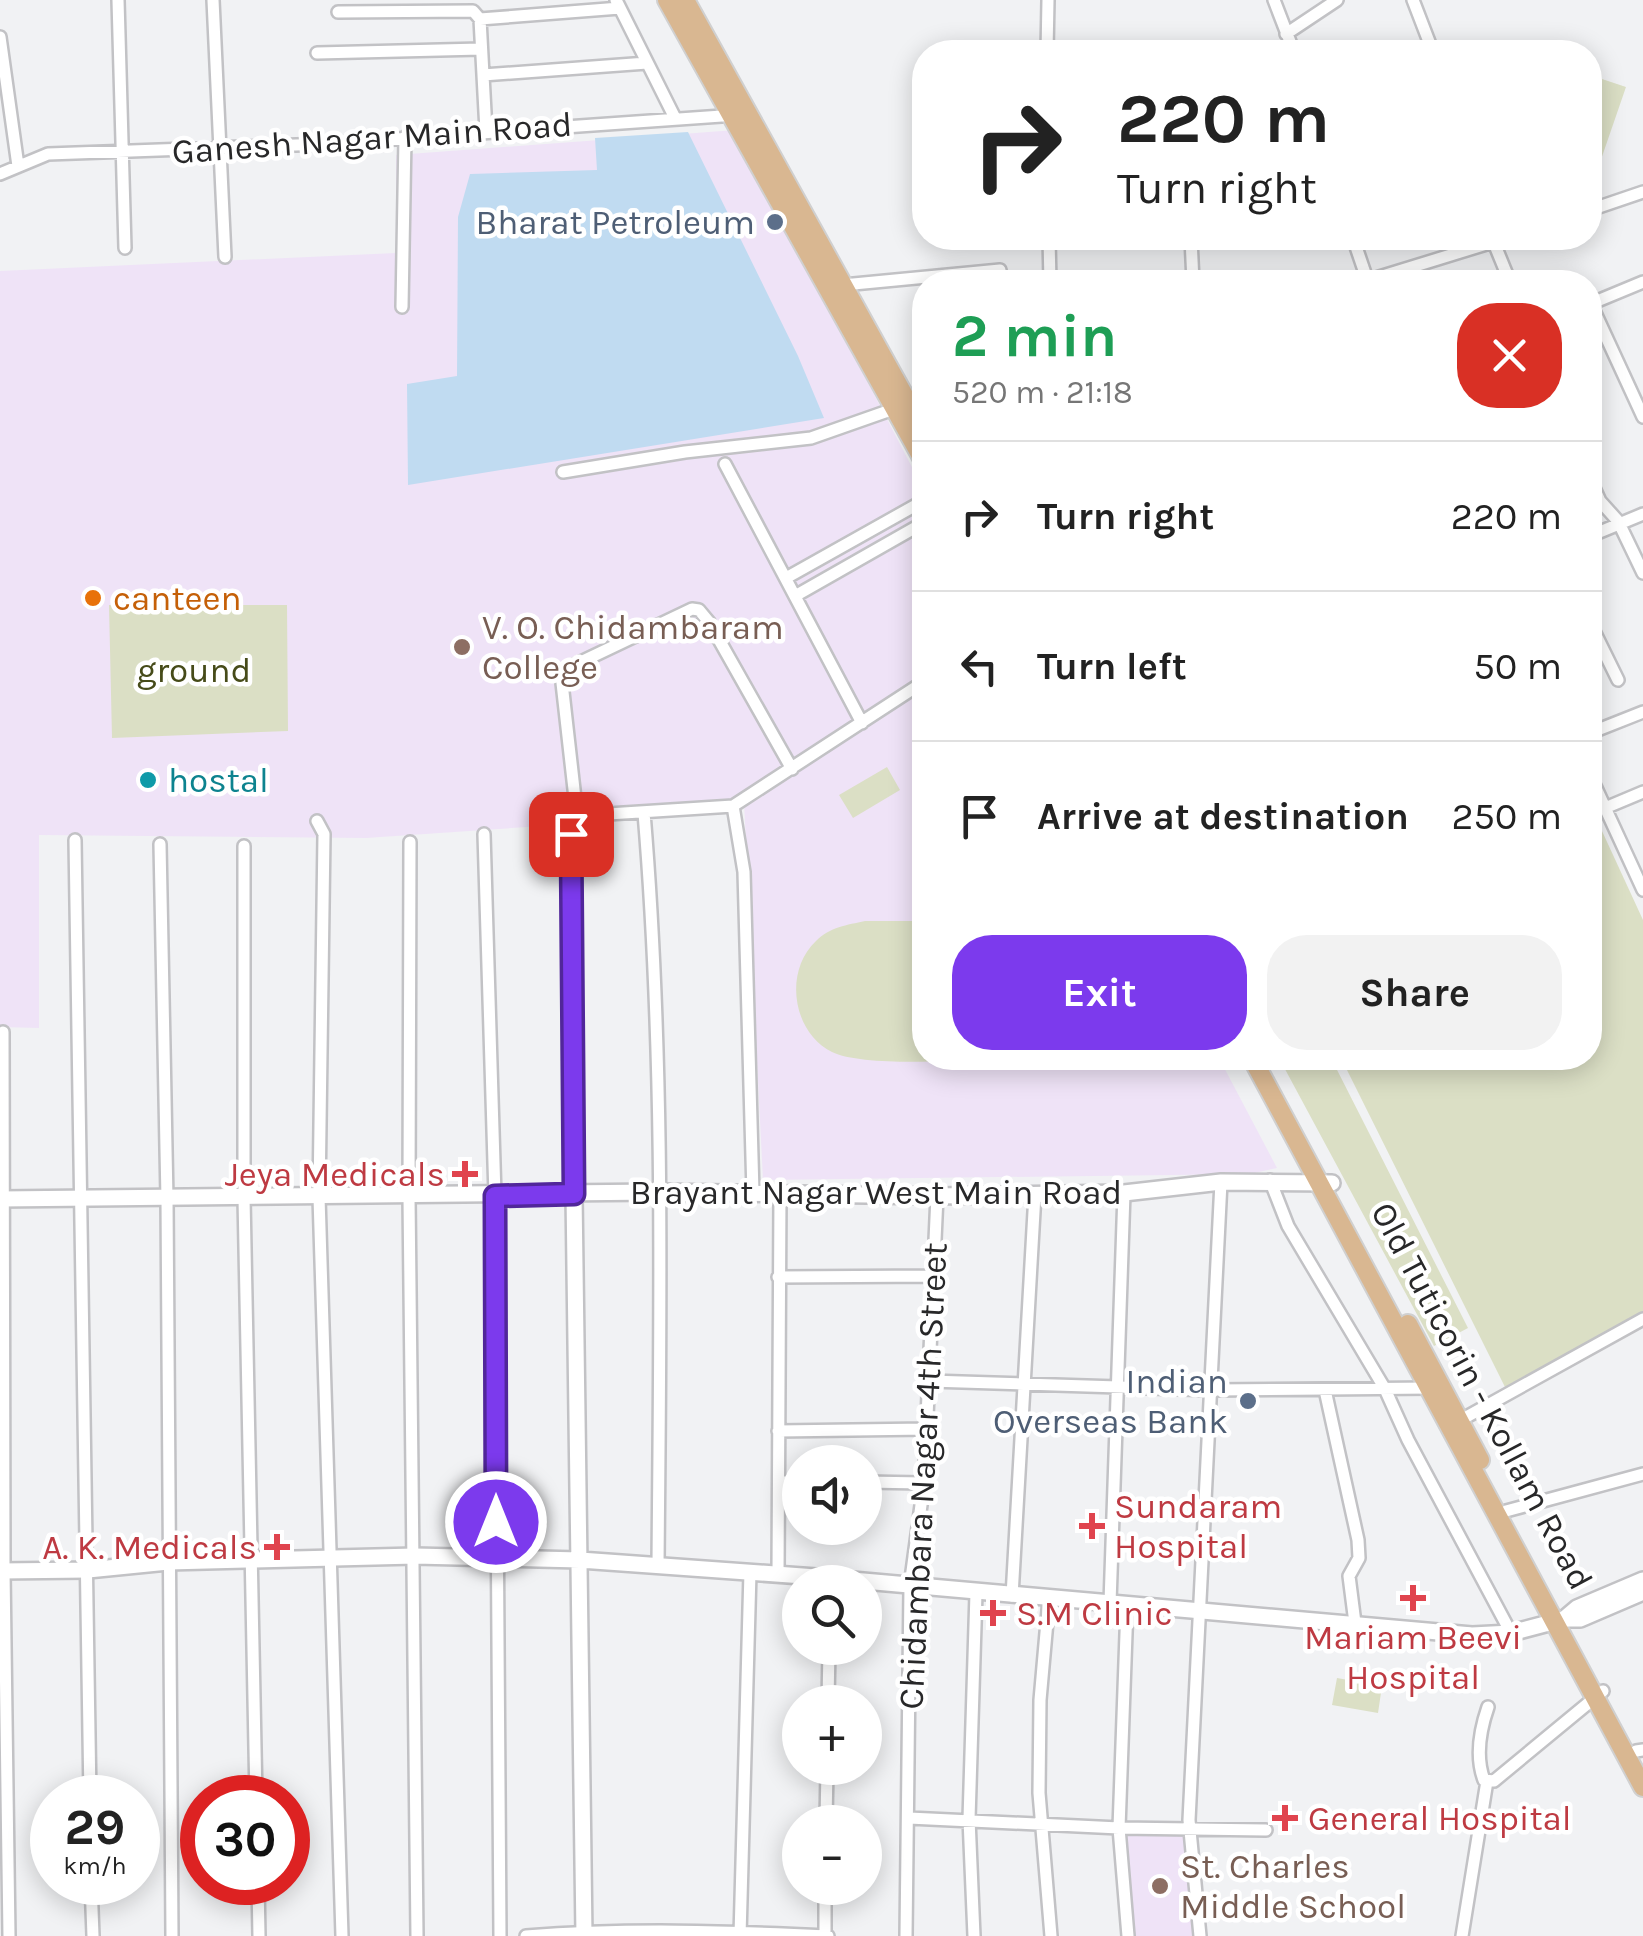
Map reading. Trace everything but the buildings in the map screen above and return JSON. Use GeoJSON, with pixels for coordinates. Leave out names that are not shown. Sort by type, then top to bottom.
{"type":"FeatureCollection","features":[{"type":"Feature","properties":{"kind":"main road"},"geometry":{"type":"LineString","coordinates":[[668,0],[843,285],[909,403]]}},
{"type":"Feature","properties":{"kind":"main road"},"geometry":{"type":"LineString","coordinates":[[685,0],[740,114],[909,403]]}},
{"type":"Feature","properties":{"kind":"main road"},"geometry":{"type":"LineString","coordinates":[[1259,1070],[1326,1184]]}},
{"type":"Feature","properties":{"kind":"main road","name":"Old Tuticorin - Kollam Road"},"geometry":{"type":"LineString","coordinates":[[1271,1070],[1434,1388],[1460,1422],[1558,1620],[1599,1695],[1641,1755]]}},
{"type":"Feature","properties":{"kind":"main road"},"geometry":{"type":"LineString","coordinates":[[1434,1388],[1558,1620]]}},
{"type":"Feature","properties":{"kind":"main road"},"geometry":{"type":"LineString","coordinates":[[1599,1695],[1643,1787]]}},
{"type":"Feature","properties":{"kind":"street"},"geometry":{"type":"LineString","coordinates":[[118,0],[125,248]]}},
{"type":"Feature","properties":{"kind":"street"},"geometry":{"type":"LineString","coordinates":[[213,0],[225,257]]}},
{"type":"Feature","properties":{"kind":"street"},"geometry":{"type":"LineString","coordinates":[[1047,40],[1048,0]]}},
{"type":"Feature","properties":{"kind":"street"},"geometry":{"type":"LineString","coordinates":[[1274,0],[1288,40]]}},
{"type":"Feature","properties":{"kind":"street"},"geometry":{"type":"LineString","coordinates":[[1286,34],[1338,0]]}},
{"type":"Feature","properties":{"kind":"street"},"geometry":{"type":"LineString","coordinates":[[1414,0],[1429,40]]}},
{"type":"Feature","properties":{"kind":"street"},"geometry":{"type":"LineString","coordinates":[[480,19],[618,4],[674,118]]}},
{"type":"Feature","properties":{"kind":"street"},"geometry":{"type":"LineString","coordinates":[[338,12],[473,11],[480,19],[486,131]]}},
{"type":"Feature","properties":{"kind":"street"},"geometry":{"type":"LineString","coordinates":[[0,37],[18,166]]}},
{"type":"Feature","properties":{"kind":"street"},"geometry":{"type":"LineString","coordinates":[[317,53],[480,49]]}},
{"type":"Feature","properties":{"kind":"street"},"geometry":{"type":"LineString","coordinates":[[483,75],[647,63]]}},
{"type":"Feature","properties":{"kind":"street","name":"Ganesh Nagar Main Road"},"geometry":{"type":"LineString","coordinates":[[0,174],[48,154],[222,149],[740,114]]}},
{"type":"Feature","properties":{"kind":"street"},"geometry":{"type":"LineString","coordinates":[[402,307],[405,137]]}},
{"type":"Feature","properties":{"kind":"street"},"geometry":{"type":"LineString","coordinates":[[1602,206],[1643,192]]}},
{"type":"Feature","properties":{"kind":"street"},"geometry":{"type":"LineString","coordinates":[[1402,270],[1462,250]]}},
{"type":"Feature","properties":{"kind":"street"},"geometry":{"type":"LineString","coordinates":[[843,285],[912,278]]}},
{"type":"Feature","properties":{"kind":"street"},"geometry":{"type":"LineString","coordinates":[[1602,299],[1643,282]]}},
{"type":"Feature","properties":{"kind":"street"},"geometry":{"type":"LineString","coordinates":[[1602,328],[1643,418]]}},
{"type":"Feature","properties":{"kind":"street"},"geometry":{"type":"LineString","coordinates":[[563,472],[685,452],[811,438],[909,403]]}},
{"type":"Feature","properties":{"kind":"street"},"geometry":{"type":"LineString","coordinates":[[725,464],[862,723]]}},
{"type":"Feature","properties":{"kind":"street"},"geometry":{"type":"LineString","coordinates":[[1602,504],[1620,524],[1643,573]]}},
{"type":"Feature","properties":{"kind":"street"},"geometry":{"type":"LineString","coordinates":[[786,578],[912,507]]}},
{"type":"Feature","properties":{"kind":"street"},"geometry":{"type":"LineString","coordinates":[[1602,531],[1643,514]]}},
{"type":"Feature","properties":{"kind":"street"},"geometry":{"type":"LineString","coordinates":[[795,596],[912,529]]}},
{"type":"Feature","properties":{"kind":"street"},"geometry":{"type":"LineString","coordinates":[[577,816],[562,683],[564,670],[692,609],[699,610],[709,622],[792,769]]}},
{"type":"Feature","properties":{"kind":"street"},"geometry":{"type":"LineString","coordinates":[[1602,647],[1618,680]]}},
{"type":"Feature","properties":{"kind":"street"},"geometry":{"type":"LineString","coordinates":[[584,1934],[569,822],[577,816],[733,806],[912,690]]}},
{"type":"Feature","properties":{"kind":"street"},"geometry":{"type":"LineString","coordinates":[[1602,728],[1643,712]]}},
{"type":"Feature","properties":{"kind":"street"},"geometry":{"type":"LineString","coordinates":[[1605,808],[1643,792]]}},
{"type":"Feature","properties":{"kind":"street"},"geometry":{"type":"LineString","coordinates":[[1602,801],[1639,872],[1643,890]]}},
{"type":"Feature","properties":{"kind":"street"},"geometry":{"type":"LineString","coordinates":[[733,806],[744,872],[753,1193]]}},
{"type":"Feature","properties":{"kind":"street"},"geometry":{"type":"LineString","coordinates":[[644,813],[658,1024],[658,1565]]}},
{"type":"Feature","properties":{"kind":"street"},"geometry":{"type":"LineString","coordinates":[[317,822],[324,834],[319,1197],[342,1936]]}},
{"type":"Feature","properties":{"kind":"street"},"geometry":{"type":"LineString","coordinates":[[484,834],[495,1196],[500,1936]]}},
{"type":"Feature","properties":{"kind":"street"},"geometry":{"type":"LineString","coordinates":[[75,840],[90,1775]]}},
{"type":"Feature","properties":{"kind":"street"},"geometry":{"type":"LineString","coordinates":[[410,842],[409,1197],[417,1936]]}},
{"type":"Feature","properties":{"kind":"street"},"geometry":{"type":"LineString","coordinates":[[160,844],[172,1936]]}},
{"type":"Feature","properties":{"kind":"street"},"geometry":{"type":"LineString","coordinates":[[244,846],[244,1198],[256,1775]]}},
{"type":"Feature","properties":{"kind":"street"},"geometry":{"type":"LineString","coordinates":[[3,1032],[2,1571],[9,1936]]}},
{"type":"Feature","properties":{"kind":"street"},"geometry":{"type":"LineString","coordinates":[[1270,1180],[1288,1226],[1385,1389],[1511,1633]]}},
{"type":"Feature","properties":{"kind":"street","name":"Brayant Nagar West Main Road"},"geometry":{"type":"LineString","coordinates":[[1,1199],[658,1192],[937,1196],[1124,1193],[1270,1180],[1326,1184]]}},
{"type":"Feature","properties":{"kind":"street"},"geometry":{"type":"LineString","coordinates":[[1200,1936],[1190,1829],[1222,1182]]}},
{"type":"Feature","properties":{"kind":"street"},"geometry":{"type":"LineString","coordinates":[[778,1574],[780,1193]]}},
{"type":"Feature","properties":{"kind":"street"},"geometry":{"type":"LineString","coordinates":[[1110,1602],[1124,1193]]}},
{"type":"Feature","properties":{"kind":"street"},"geometry":{"type":"LineString","coordinates":[[1012,1596],[1035,1194]]}},
{"type":"Feature","properties":{"kind":"street","name":"Chidambara Nagar 4th Street"},"geometry":{"type":"LineString","coordinates":[[906,1936],[910,1586],[924,1483],[937,1196]]}},
{"type":"Feature","properties":{"kind":"street"},"geometry":{"type":"LineString","coordinates":[[778,1277],[935,1276]]}},
{"type":"Feature","properties":{"kind":"street"},"geometry":{"type":"LineString","coordinates":[[1460,1422],[1643,1320]]}},
{"type":"Feature","properties":{"kind":"street"},"geometry":{"type":"LineString","coordinates":[[930,1381],[1213,1390],[1434,1388]]}},
{"type":"Feature","properties":{"kind":"street"},"geometry":{"type":"LineString","coordinates":[[1325,1390],[1358,1540],[1359,1558],[1349,1576],[1354,1623]]}},
{"type":"Feature","properties":{"kind":"street"},"geometry":{"type":"LineString","coordinates":[[778,1431],[927,1429]]}},
{"type":"Feature","properties":{"kind":"street"},"geometry":{"type":"LineString","coordinates":[[1506,1511],[1643,1474]]}},
{"type":"Feature","properties":{"kind":"street"},"geometry":{"type":"LineString","coordinates":[[882,1482],[924,1483]]}},
{"type":"Feature","properties":{"kind":"street"},"geometry":{"type":"LineString","coordinates":[[2,1571],[415,1556],[580,1560],[782,1574]]}},
{"type":"Feature","properties":{"kind":"street"},"geometry":{"type":"LineString","coordinates":[[740,1933],[750,1572]]}},
{"type":"Feature","properties":{"kind":"street"},"geometry":{"type":"LineString","coordinates":[[1558,1620],[1643,1580]]}},
{"type":"Feature","properties":{"kind":"street"},"geometry":{"type":"LineString","coordinates":[[882,1584],[1472,1635],[1511,1633],[1558,1620],[1580,1619],[1643,1592]]}},
{"type":"Feature","properties":{"kind":"street"},"geometry":{"type":"LineString","coordinates":[[974,1936],[969,1819],[976,1593]]}},
{"type":"Feature","properties":{"kind":"street"},"geometry":{"type":"LineString","coordinates":[[1048,1599],[1040,1700],[1040,1822],[1051,1936]]}},
{"type":"Feature","properties":{"kind":"street"},"geometry":{"type":"LineString","coordinates":[[1128,1606],[1119,1828],[1128,1936]]}},
{"type":"Feature","properties":{"kind":"street"},"geometry":{"type":"LineString","coordinates":[[1488,1707],[1480,1731],[1482,1776],[1494,1781],[1599,1695]]}},
{"type":"Feature","properties":{"kind":"street"},"geometry":{"type":"LineString","coordinates":[[1462,1936],[1487,1781]]}},
{"type":"Feature","properties":{"kind":"street"},"geometry":{"type":"LineString","coordinates":[[909,1818],[1266,1830]]}},
{"type":"Feature","properties":{"kind":"street"},"geometry":{"type":"LineString","coordinates":[[92,1905],[92,1936]]}},
{"type":"Feature","properties":{"kind":"street"},"geometry":{"type":"LineString","coordinates":[[258,1905],[259,1936]]}},
{"type":"Feature","properties":{"kind":"street"},"geometry":{"type":"LineString","coordinates":[[526,1936],[826,1936],[825,1905]]}},
{"type":"Feature","properties":{"kind":"shaded area","name":"V. O. Chidambaram College"},"geometry":{"type":"Polygon","coordinates":[[[736,130],[912,467],[912,1070],[1225,1070],[1277,1168],[1250,1174],[763,1180],[744,802],[659,818],[366,838],[39,835],[39,1028],[0,1027],[0,271],[396,253],[396,155],[736,130]]]}},
{"type":"Feature","properties":{"kind":"shaded area","name":"St. Charles Middle School"},"geometry":{"type":"Polygon","coordinates":[[[1187,1831],[1194,1936],[1132,1936],[1125,1835],[1187,1831]]]}},
{"type":"Feature","properties":{"kind":"green space"},"geometry":{"type":"Polygon","coordinates":[[[1602,79],[1626,87],[1602,157],[1602,79]]]}},
{"type":"Feature","properties":{"kind":"green space","name":"ground"},"geometry":{"type":"Polygon","coordinates":[[[109,605],[287,605],[288,731],[112,738],[109,605]]]}},
{"type":"Feature","properties":{"kind":"green space"},"geometry":{"type":"Polygon","coordinates":[[[887,767],[900,790],[853,818],[839,795],[887,767]]]}},
{"type":"Feature","properties":{"kind":"green space"},"geometry":{"type":"Polygon","coordinates":[[[1602,831],[1643,920],[1643,1311],[1505,1387],[1347,1070],[1602,1070],[1602,831]]]}},
{"type":"Feature","properties":{"kind":"green space"},"geometry":{"type":"Polygon","coordinates":[[[865,921],[912,921],[912,1062],[845,1056],[832,1052],[808,1031],[797,1001],[799,969],[816,941],[839,927],[865,921]]]}},
{"type":"Feature","properties":{"kind":"green space"},"geometry":{"type":"Polygon","coordinates":[[[1285,1070],[1337,1070],[1468,1328],[1434,1346],[1285,1070]]]}},
{"type":"Feature","properties":{"kind":"green space"},"geometry":{"type":"Polygon","coordinates":[[[1337,1678],[1382,1686],[1378,1713],[1332,1705],[1337,1678]]]}},
{"type":"Feature","properties":{"kind":"water"},"geometry":{"type":"Polygon","coordinates":[[[688,132],[798,356],[824,418],[408,485],[407,384],[457,376],[458,217],[470,174],[597,170],[595,138],[688,132]]]}},
{"type":"Feature","properties":{"kind":"place","name":"Bharat Petroleum"},"geometry":{"type":"Point","coordinates":[775,222]}},
{"type":"Feature","properties":{"kind":"place","name":"canteen"},"geometry":{"type":"Point","coordinates":[93,598]}},
{"type":"Feature","properties":{"kind":"place","name":"V. O. Chidambaram College"},"geometry":{"type":"Point","coordinates":[462,647]}},
{"type":"Feature","properties":{"kind":"place","name":"hostal"},"geometry":{"type":"Point","coordinates":[148,780]}},
{"type":"Feature","properties":{"kind":"place","name":"Jeya Medicals"},"geometry":{"type":"Point","coordinates":[465,1174]}},
{"type":"Feature","properties":{"kind":"place","name":"Indian Overseas Bank"},"geometry":{"type":"Point","coordinates":[1248,1401]}},
{"type":"Feature","properties":{"kind":"place","name":"Sundaram Hospital"},"geometry":{"type":"Point","coordinates":[1092,1526]}},
{"type":"Feature","properties":{"kind":"place","name":"A. K. Medicals"},"geometry":{"type":"Point","coordinates":[277,1547]}},
{"type":"Feature","properties":{"kind":"place","name":"Mariam Beevi Hospital"},"geometry":{"type":"Point","coordinates":[1413,1598]}},
{"type":"Feature","properties":{"kind":"place","name":"S.M Clinic"},"geometry":{"type":"Point","coordinates":[993,1613]}},
{"type":"Feature","properties":{"kind":"place","name":"General Hospital"},"geometry":{"type":"Point","coordinates":[1285,1818]}},
{"type":"Feature","properties":{"kind":"place","name":"St. Charles Middle School"},"geometry":{"type":"Point","coordinates":[1160,1886]}},
{"type":"Feature","properties":{"kind":"route"},"geometry":{"type":"LineString","coordinates":[[496,1522],[495,1196],[574,1194],[571,834]]}}]}
